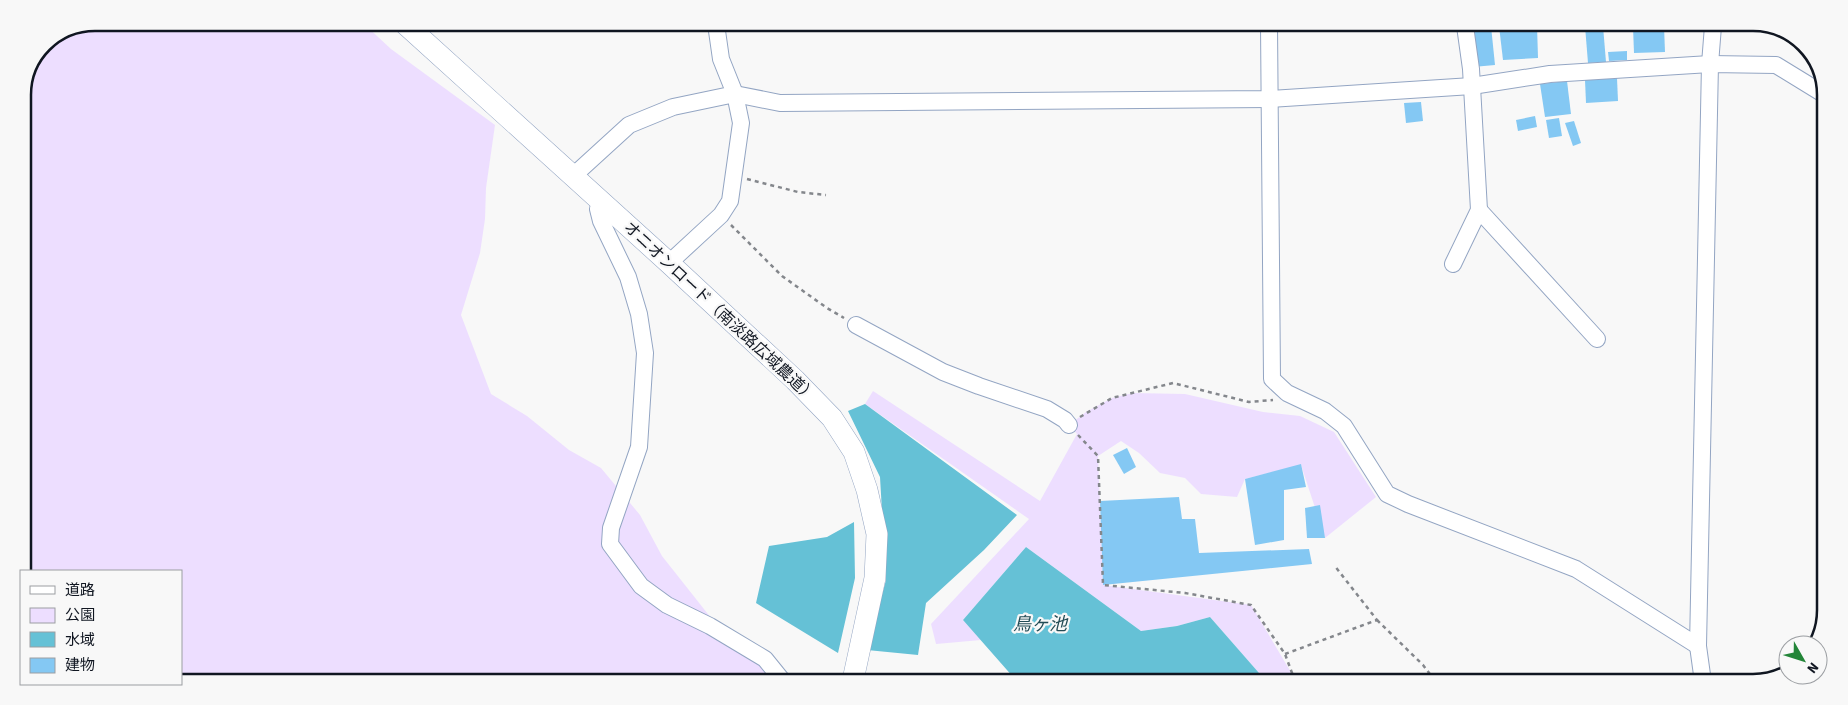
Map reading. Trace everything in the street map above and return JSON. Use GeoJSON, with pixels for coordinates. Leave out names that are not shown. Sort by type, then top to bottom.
{"type":"FeatureCollection","features":[{"type":"Feature","properties":{"kind":"street","name":"オニオンロード（南淡路広域農道）"},"geometry":{"type":"LineString","coordinates":[[413,31],[796,380],[832,418],[854,452],[867,490],[877,534],[875,578],[853,674]]}},
{"type":"Feature","properties":{"kind":"street"},"geometry":{"type":"LineString","coordinates":[[669,263],[721,215],[730,201],[741,123],[735,94],[721,59],[717,31]]}},
{"type":"Feature","properties":{"kind":"street"},"geometry":{"type":"LineString","coordinates":[[1269,31],[1272,379],[1287,393],[1325,411],[1344,426],[1388,494],[1408,504],[1576,568],[1698,646]]}},
{"type":"Feature","properties":{"kind":"street"},"geometry":{"type":"LineString","coordinates":[[1453,264],[1479,210],[1472,86],[1466,31]]}},
{"type":"Feature","properties":{"kind":"street"},"geometry":{"type":"LineString","coordinates":[[1702,674],[1698,646],[1710,64],[1713,31]]}},
{"type":"Feature","properties":{"kind":"street"},"geometry":{"type":"LineString","coordinates":[[572,177],[629,125],[673,107],[735,94],[780,103],[1269,99],[1472,86],[1550,74],[1710,64],[1776,65],[1817,90]]}},
{"type":"Feature","properties":{"kind":"street"},"geometry":{"type":"LineString","coordinates":[[602,203],[598,209],[601,221],[628,277],[639,314],[645,353],[639,447],[611,528],[610,544],[641,586],[667,605],[710,626],[765,659],[777,674]]}},
{"type":"Feature","properties":{"kind":"street"},"geometry":{"type":"LineString","coordinates":[[1479,210],[1597,339]]}},
{"type":"Feature","properties":{"kind":"street"},"geometry":{"type":"LineString","coordinates":[[856,325],[943,372],[1047,409],[1065,420],[1069,425]]}},
{"type":"Feature","properties":{"kind":"path"},"geometry":{"type":"LineString","coordinates":[[733,176],[798,192],[826,195]]}},
{"type":"Feature","properties":{"kind":"path"},"geometry":{"type":"LineString","coordinates":[[721,215],[782,276],[826,308],[856,325]]}},
{"type":"Feature","properties":{"kind":"path"},"geometry":{"type":"LineString","coordinates":[[1287,393],[1273,400],[1249,402],[1173,383],[1112,398],[1086,412],[1069,425],[1098,456],[1103,585],[1184,593],[1251,605],[1285,654],[1292,674]]}},
{"type":"Feature","properties":{"kind":"path"},"geometry":{"type":"LineString","coordinates":[[1334,565],[1377,620],[1430,674]]}},
{"type":"Feature","properties":{"kind":"path"},"geometry":{"type":"LineString","coordinates":[[1285,654],[1377,620]]}},
{"type":"Feature","properties":{"kind":"green space"},"geometry":{"type":"Polygon","coordinates":[[[96,31],[372,31],[391,49],[495,125],[486,188],[485,219],[480,253],[461,315],[491,394],[527,416],[569,450],[601,468],[640,515],[662,556],[715,623],[776,674],[182,674],[182,570],[31,570],[31,96],[32,83],[36,71],[50,50],[71,36],[83,32],[96,31]]]}},
{"type":"Feature","properties":{"kind":"green space"},"geometry":{"type":"Polygon","coordinates":[[[873,391],[1040,501],[1077,434],[1069,425],[1086,412],[1112,398],[1133,393],[1185,394],[1263,412],[1300,416],[1334,432],[1376,497],[1325,538],[1301,465],[1245,479],[1237,497],[1201,494],[1185,478],[1160,473],[1139,453],[1121,441],[1098,456],[1103,585],[1251,605],[1292,674],[1260,674],[1210,617],[1177,626],[1141,631],[1026,547],[963,620],[981,640],[936,644],[931,624],[1029,519],[865,404],[873,391]]]}},
{"type":"Feature","properties":{"kind":"water"},"geometry":{"type":"Polygon","coordinates":[[[865,404],[1017,515],[984,550],[926,603],[918,655],[867,650],[886,580],[880,477],[848,411],[865,404]]]}},
{"type":"Feature","properties":{"kind":"water"},"geometry":{"type":"Polygon","coordinates":[[[854,522],[855,578],[838,653],[756,603],[769,546],[827,537],[854,522]]]}},
{"type":"Feature","properties":{"kind":"water","name":"鳥ヶ池"},"geometry":{"type":"Polygon","coordinates":[[[1026,547],[1141,631],[1177,626],[1210,617],[1260,674],[1010,674],[963,620],[1026,547]]]}},
{"type":"Feature","properties":{"kind":"building"},"geometry":{"type":"Polygon","coordinates":[[[1469,31],[1492,31],[1495,65],[1473,67],[1469,31]]]}},
{"type":"Feature","properties":{"kind":"building"},"geometry":{"type":"Polygon","coordinates":[[[1500,31],[1537,31],[1538,58],[1503,60],[1500,31]]]}},
{"type":"Feature","properties":{"kind":"building"},"geometry":{"type":"Polygon","coordinates":[[[1585,31],[1603,31],[1606,62],[1588,63],[1585,31]]]}},
{"type":"Feature","properties":{"kind":"building"},"geometry":{"type":"Polygon","coordinates":[[[1633,31],[1664,31],[1665,52],[1634,53],[1633,31]]]}},
{"type":"Feature","properties":{"kind":"building"},"geometry":{"type":"Polygon","coordinates":[[[1627,51],[1627,60],[1609,61],[1608,52],[1627,51]]]}},
{"type":"Feature","properties":{"kind":"building"},"geometry":{"type":"Polygon","coordinates":[[[1617,78],[1618,101],[1586,103],[1585,80],[1617,78]]]}},
{"type":"Feature","properties":{"kind":"building"},"geometry":{"type":"Polygon","coordinates":[[[1567,81],[1571,114],[1545,117],[1540,84],[1567,81]]]}},
{"type":"Feature","properties":{"kind":"building"},"geometry":{"type":"Polygon","coordinates":[[[1421,102],[1423,121],[1406,123],[1404,103],[1421,102]]]}},
{"type":"Feature","properties":{"kind":"building"},"geometry":{"type":"Polygon","coordinates":[[[1535,116],[1537,127],[1518,131],[1516,120],[1535,116]]]}},
{"type":"Feature","properties":{"kind":"building"},"geometry":{"type":"Polygon","coordinates":[[[1559,118],[1562,136],[1549,138],[1546,120],[1559,118]]]}},
{"type":"Feature","properties":{"kind":"building"},"geometry":{"type":"Polygon","coordinates":[[[1574,121],[1581,143],[1573,146],[1565,123],[1574,121]]]}},
{"type":"Feature","properties":{"kind":"building"},"geometry":{"type":"Polygon","coordinates":[[[1127,448],[1136,467],[1124,474],[1113,455],[1127,448]]]}},
{"type":"Feature","properties":{"kind":"building"},"geometry":{"type":"Polygon","coordinates":[[[1301,464],[1306,487],[1284,490],[1284,540],[1255,545],[1245,479],[1301,464]]]}},
{"type":"Feature","properties":{"kind":"building"},"geometry":{"type":"Polygon","coordinates":[[[1179,497],[1182,519],[1195,519],[1199,553],[1309,549],[1312,564],[1103,585],[1100,501],[1179,497]]]}},
{"type":"Feature","properties":{"kind":"building"},"geometry":{"type":"Polygon","coordinates":[[[1320,505],[1325,538],[1307,538],[1305,508],[1320,505]]]}}]}
